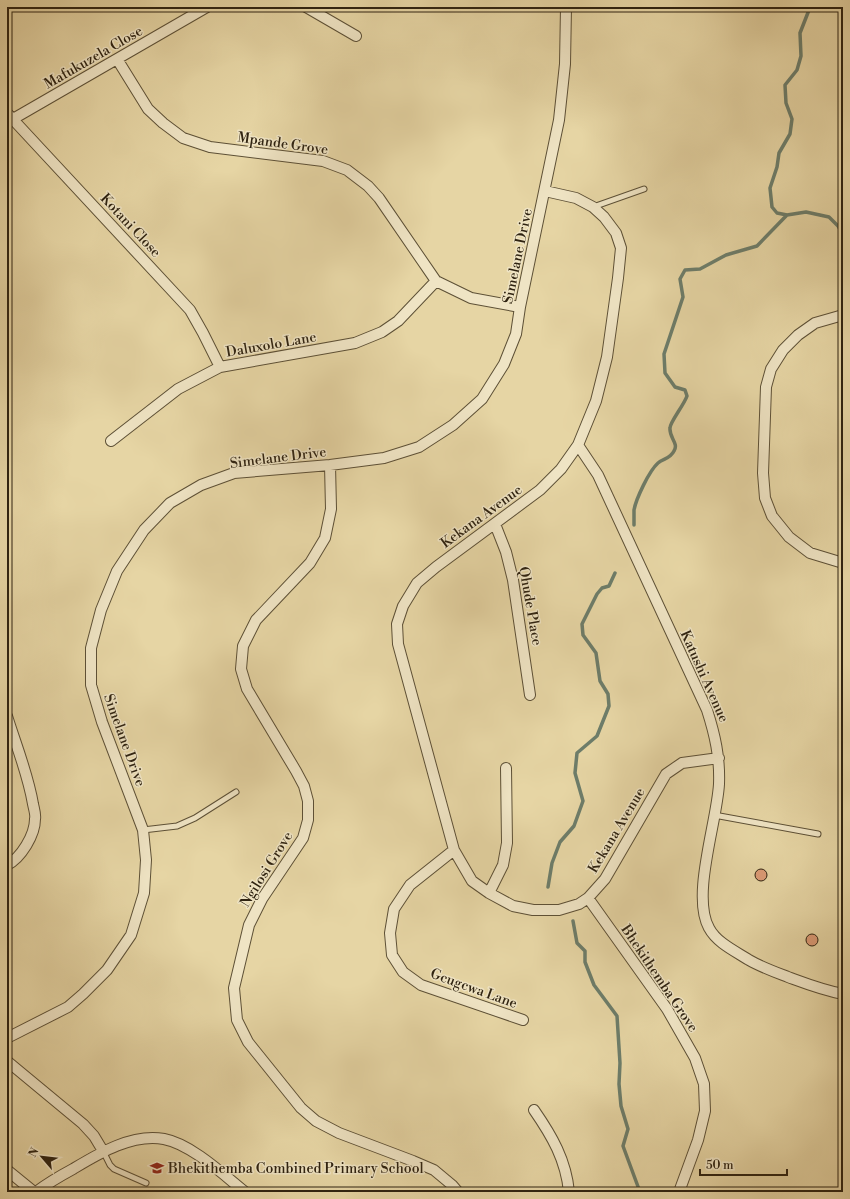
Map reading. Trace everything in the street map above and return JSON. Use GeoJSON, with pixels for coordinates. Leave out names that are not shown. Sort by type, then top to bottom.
{"type":"FeatureCollection","features":[{"type":"Feature","properties":{"kind":"street","name":"Mafukuzela Close"},"geometry":{"type":"LineString","coordinates":[[10,116],[117,59],[207,7]]}},
{"type":"Feature","properties":{"kind":"street"},"geometry":{"type":"LineString","coordinates":[[306,7],[356,36]]}},
{"type":"Feature","properties":{"kind":"street","name":"Simelane Drive"},"geometry":{"type":"LineString","coordinates":[[7,1038],[68,1006],[83,994],[107,970],[130,935],[144,893],[146,860],[143,830],[102,722],[91,684],[92,648],[102,610],[118,571],[144,530],[170,503],[201,485],[234,473],[330,465],[384,458],[419,447],[453,425],[482,399],[504,364],[516,334],[520,307],[559,120],[565,64],[566,7]]}},
{"type":"Feature","properties":{"kind":"street","name":"Mpande Grove"},"geometry":{"type":"LineString","coordinates":[[117,59],[148,109],[163,123],[183,138],[210,147],[323,161],[347,170],[368,186],[379,198],[436,281],[471,298],[520,307]]}},
{"type":"Feature","properties":{"kind":"street","name":"Kotani Close"},"geometry":{"type":"LineString","coordinates":[[10,116],[190,310],[220,367]]}},
{"type":"Feature","properties":{"kind":"street","name":"Kekana Avenue"},"geometry":{"type":"LineString","coordinates":[[545,191],[576,198],[593,207],[604,217],[616,233],[621,248],[606,357],[596,401],[578,445],[561,469],[540,490],[436,567],[417,583],[403,606],[396,624],[398,644],[454,850],[472,881],[489,893],[513,906],[533,910],[559,910],[579,904],[588,898],[605,879],[666,774],[682,763],[719,758]]}},
{"type":"Feature","properties":{"kind":"street","name":"Daluxolo Lane"},"geometry":{"type":"LineString","coordinates":[[111,441],[178,389],[220,367],[355,343],[382,332],[398,321],[436,281]]}},
{"type":"Feature","properties":{"kind":"street"},"geometry":{"type":"LineString","coordinates":[[843,315],[814,323],[798,335],[783,350],[772,369],[766,387],[763,473],[765,498],[772,516],[789,537],[810,553],[843,563]]}},
{"type":"Feature","properties":{"kind":"street","name":"Katushi Avenue"},"geometry":{"type":"LineString","coordinates":[[578,445],[598,475],[707,710],[715,733],[719,758],[719,785],[703,888],[702,910],[709,928],[722,944],[759,966],[823,991],[843,994]]}},
{"type":"Feature","properties":{"kind":"street","name":"Ngilosi Grove"},"geometry":{"type":"LineString","coordinates":[[330,465],[332,510],[324,538],[310,563],[256,620],[243,646],[241,669],[247,689],[304,786],[308,801],[308,820],[303,838],[262,899],[248,925],[234,988],[237,1020],[248,1042],[301,1108],[316,1121],[339,1133],[434,1170],[458,1192]]}},
{"type":"Feature","properties":{"kind":"street","name":"Qhude Place"},"geometry":{"type":"LineString","coordinates":[[494,524],[506,552],[513,580],[530,696]]}},
{"type":"Feature","properties":{"kind":"street"},"geometry":{"type":"LineString","coordinates":[[7,716],[31,792],[36,820],[31,837],[22,852],[13,862],[7,865]]}},
{"type":"Feature","properties":{"kind":"street"},"geometry":{"type":"LineString","coordinates":[[489,893],[503,865],[507,843],[506,768]]}},
{"type":"Feature","properties":{"kind":"street","name":"Gcugcwa Lane"},"geometry":{"type":"LineString","coordinates":[[454,850],[410,885],[394,909],[390,933],[392,955],[403,972],[421,985],[523,1020]]}},
{"type":"Feature","properties":{"kind":"street","name":"Bhekithemba Grove"},"geometry":{"type":"LineString","coordinates":[[588,898],[667,1009],[695,1058],[704,1084],[705,1111],[698,1140],[679,1192]]}},
{"type":"Feature","properties":{"kind":"street"},"geometry":{"type":"LineString","coordinates":[[7,1062],[82,1124],[94,1136],[102,1151]]}},
{"type":"Feature","properties":{"kind":"street"},"geometry":{"type":"LineString","coordinates":[[534,1110],[556,1144],[569,1192]]}},
{"type":"Feature","properties":{"kind":"street"},"geometry":{"type":"LineString","coordinates":[[7,1170],[35,1192],[102,1151],[135,1141],[151,1138],[164,1139],[180,1145],[196,1154],[245,1192]]}},
{"type":"Feature","properties":{"kind":"lane"},"geometry":{"type":"LineString","coordinates":[[593,207],[644,188]]}},
{"type":"Feature","properties":{"kind":"lane"},"geometry":{"type":"LineString","coordinates":[[143,830],[177,826],[195,818],[236,792]]}},
{"type":"Feature","properties":{"kind":"lane"},"geometry":{"type":"LineString","coordinates":[[714,815],[818,834]]}},
{"type":"Feature","properties":{"kind":"lane"},"geometry":{"type":"LineString","coordinates":[[102,1151],[114,1169],[146,1183]]}},
{"type":"Feature","properties":{"kind":"building"},"geometry":{"type":"Polygon","coordinates":[[[761,869],[765,871],[767,875],[765,879],[761,881],[757,879],[755,875],[757,871],[761,869]]]}},
{"type":"Feature","properties":{"kind":"building"},"geometry":{"type":"Polygon","coordinates":[[[812,934],[816,936],[818,940],[816,944],[812,946],[808,944],[806,940],[808,936],[812,934]]]}},
{"type":"Feature","properties":{"kind":"waterway"},"geometry":{"type":"LineString","coordinates":[[816,7],[809,10],[800,33],[801,56],[797,70],[785,85],[786,103],[792,119],[790,134],[779,153],[777,167],[770,188],[772,207],[777,213],[787,215],[806,212],[829,217],[838,226],[843,234]]}},
{"type":"Feature","properties":{"kind":"waterway"},"geometry":{"type":"LineString","coordinates":[[634,525],[635,505],[647,478],[658,463],[671,456],[675,448],[675,443],[671,435],[670,428],[687,396],[685,390],[675,387],[665,373],[664,354],[683,297],[680,279],[685,270],[700,269],[726,255],[757,246],[787,215]]}},
{"type":"Feature","properties":{"kind":"waterway"},"geometry":{"type":"LineString","coordinates":[[548,887],[552,863],[560,842],[574,826],[583,801],[575,773],[577,753],[597,736],[609,706],[608,694],[600,681],[596,653],[583,635],[582,624],[597,594],[602,588],[609,586],[615,573]]}},
{"type":"Feature","properties":{"kind":"waterway"},"geometry":{"type":"LineString","coordinates":[[573,921],[577,943],[585,951],[585,962],[594,985],[617,1016],[621,1106],[628,1129],[623,1146],[640,1192]]}},
{"type":"Feature","properties":{"kind":"place","name":"Bhekithemba Combined Primary School"},"geometry":{"type":"Point","coordinates":[157,1168]}}]}
